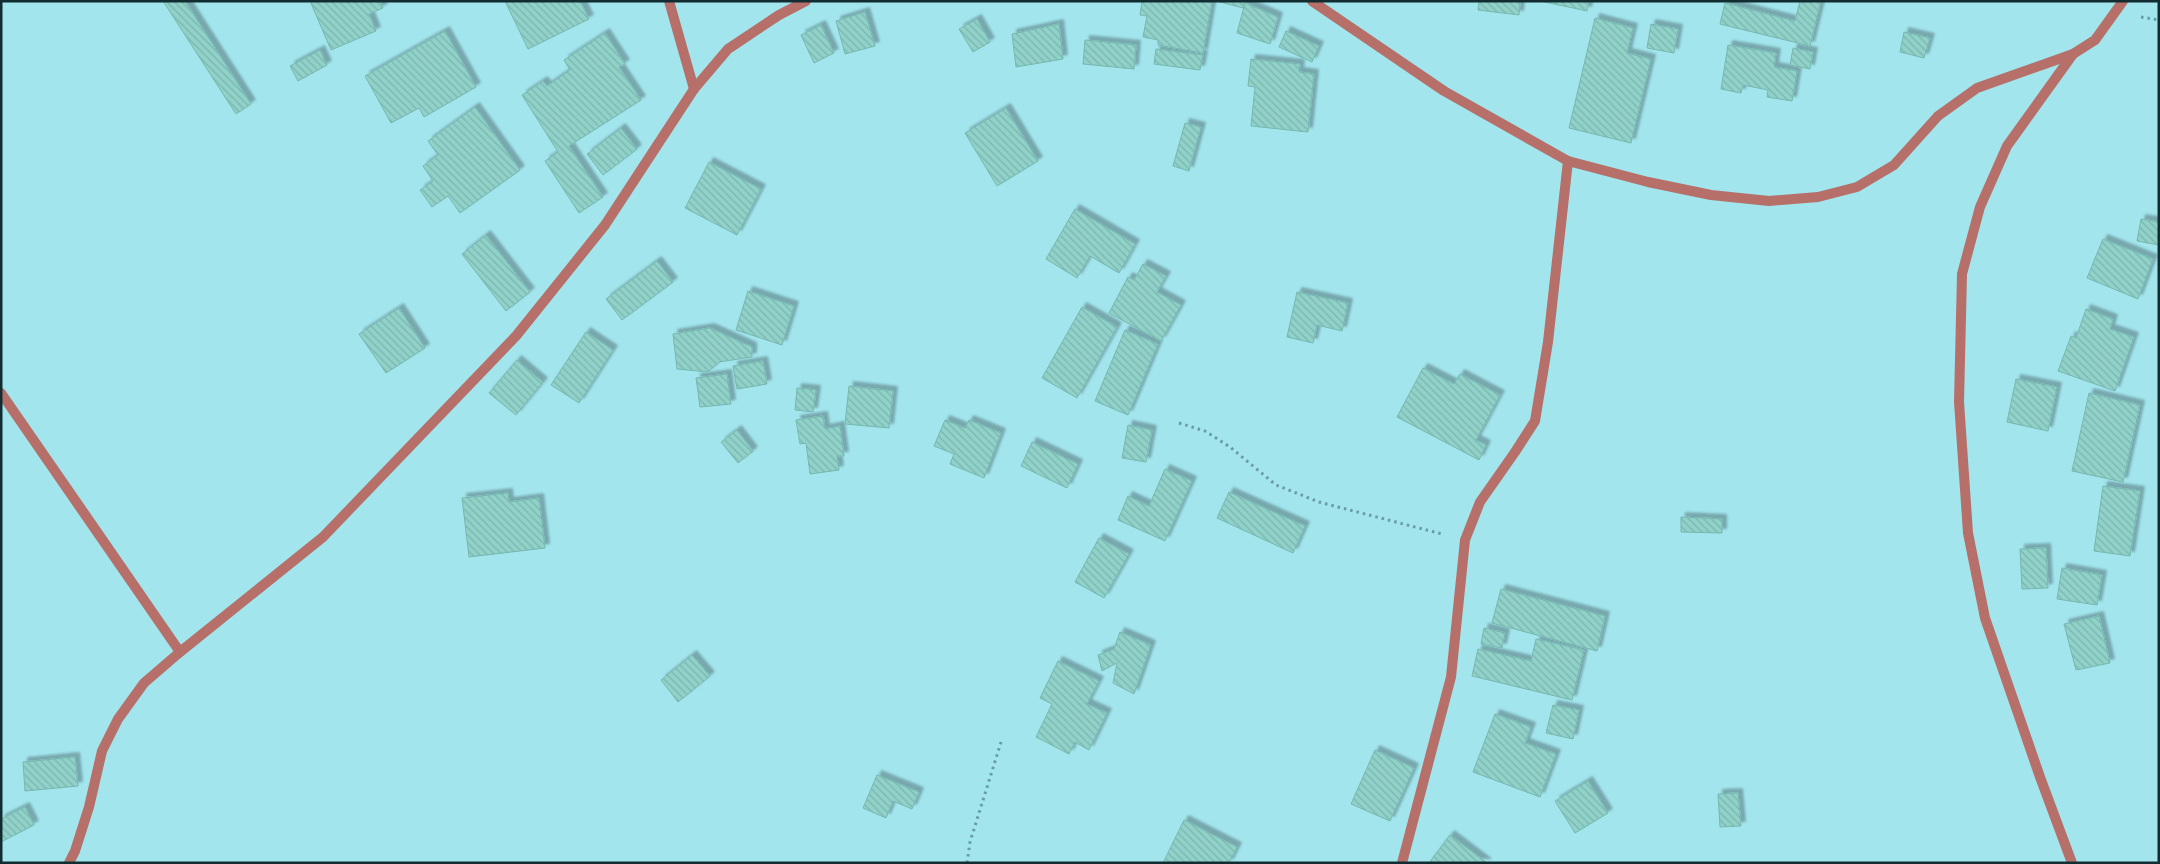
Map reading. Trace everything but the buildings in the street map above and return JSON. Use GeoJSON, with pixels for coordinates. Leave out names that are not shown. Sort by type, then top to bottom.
{"type":"FeatureCollection","features":[{"type":"Feature","properties":{"kind":"street"},"geometry":{"type":"LineString","coordinates":[[669,1],[694,89]]}},
{"type":"Feature","properties":{"kind":"street"},"geometry":{"type":"LineString","coordinates":[[69,863],[89,807],[102,751],[118,720],[144,683],[323,537],[516,336],[605,225],[694,89],[728,49],[806,1]]}},
{"type":"Feature","properties":{"kind":"street"},"geometry":{"type":"LineString","coordinates":[[1317,3],[1444,91],[1568,161],[1648,182],[1711,195],[1769,201],[1818,198],[1857,187],[1894,164],[1938,116],[1977,88],[2072,54],[2095,40],[2123,1]]}},
{"type":"Feature","properties":{"kind":"street"},"geometry":{"type":"LineString","coordinates":[[2072,54],[2007,146],[1980,207],[1962,274],[1959,402],[1968,533],[1985,618],[2072,863]]}},
{"type":"Feature","properties":{"kind":"street"},"geometry":{"type":"LineString","coordinates":[[1402,863],[1451,677],[1465,540],[1480,502],[1516,452],[1535,421],[1548,342],[1568,161]]}},
{"type":"Feature","properties":{"kind":"street"},"geometry":{"type":"LineString","coordinates":[[1,393],[180,652]]}},
{"type":"Feature","properties":{"kind":"path"},"geometry":{"type":"LineString","coordinates":[[1179,422],[1205,431],[1230,447],[1276,485],[1319,502],[1465,540]]}},
{"type":"Feature","properties":{"kind":"path"},"geometry":{"type":"LineString","coordinates":[[967,863],[970,842],[1002,738]]}}]}
